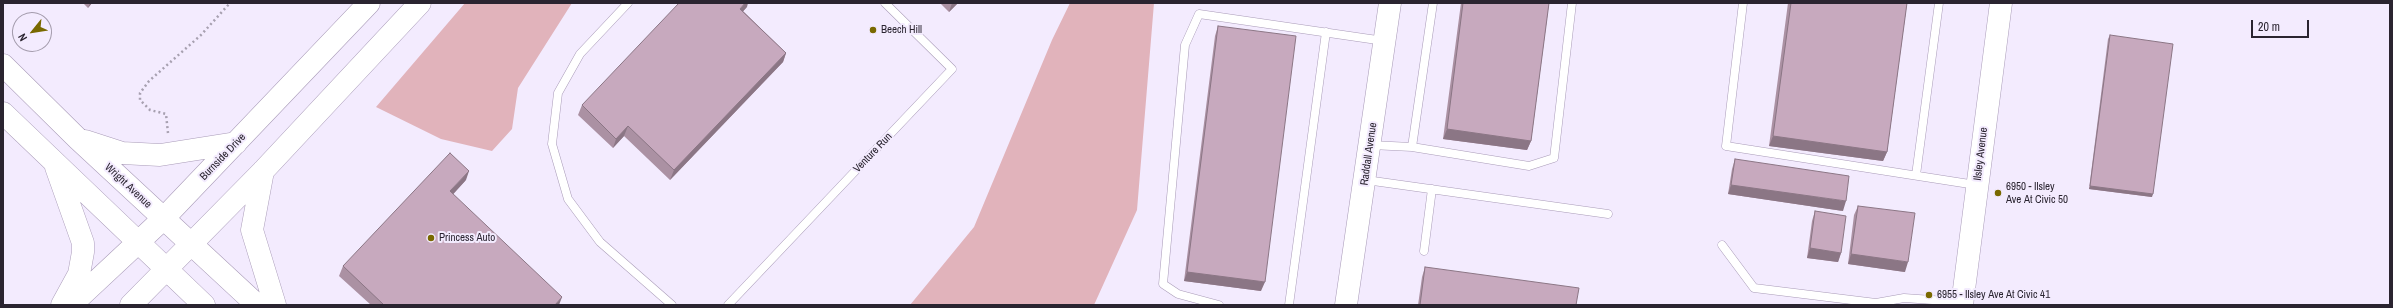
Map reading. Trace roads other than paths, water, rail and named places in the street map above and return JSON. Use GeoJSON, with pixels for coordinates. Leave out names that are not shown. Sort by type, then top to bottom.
{"type":"FeatureCollection","features":[{"type":"Feature","properties":{"kind":"main road","name":"Burnside Drive"},"geometry":{"type":"LineString","coordinates":[[71,305],[163,219],[369,3]]}},
{"type":"Feature","properties":{"kind":"main road"},"geometry":{"type":"LineString","coordinates":[[131,305],[263,171],[420,3]]}},
{"type":"Feature","properties":{"kind":"main road","name":"Raddall Avenue"},"geometry":{"type":"LineString","coordinates":[[1346,305],[1390,3]]}},
{"type":"Feature","properties":{"kind":"main road","name":"Ilsley Avenue"},"geometry":{"type":"LineString","coordinates":[[1962,304],[2001,3]]}},
{"type":"Feature","properties":{"kind":"main road","name":"Wright Avenue"},"geometry":{"type":"LineString","coordinates":[[3,64],[78,139],[257,305]]}},
{"type":"Feature","properties":{"kind":"main road"},"geometry":{"type":"LineString","coordinates":[[3,113],[138,244],[204,305]]}},
{"type":"Feature","properties":{"kind":"main road"},"geometry":{"type":"LineString","coordinates":[[78,139],[122,153],[160,155],[236,143]]}},
{"type":"Feature","properties":{"kind":"main road"},"geometry":{"type":"LineString","coordinates":[[54,162],[83,247],[78,274],[62,305]]}},
{"type":"Feature","properties":{"kind":"main road"},"geometry":{"type":"LineString","coordinates":[[263,171],[252,230],[275,305]]}},
{"type":"Feature","properties":{"kind":"lane"},"geometry":{"type":"LineString","coordinates":[[628,3],[580,54],[558,93],[552,144],[568,199],[572,205],[600,242],[672,305]]}},
{"type":"Feature","properties":{"kind":"lane","name":"Venture Run"},"geometry":{"type":"LineString","coordinates":[[728,305],[952,69],[885,3]]}},
{"type":"Feature","properties":{"kind":"lane"},"geometry":{"type":"LineString","coordinates":[[1412,147],[1433,3]]}},
{"type":"Feature","properties":{"kind":"lane"},"geometry":{"type":"LineString","coordinates":[[1370,145],[1412,147],[1529,166],[1554,158],[1572,3]]}},
{"type":"Feature","properties":{"kind":"lane"},"geometry":{"type":"LineString","coordinates":[[1743,3],[1726,146],[1977,185]]}},
{"type":"Feature","properties":{"kind":"lane"},"geometry":{"type":"LineString","coordinates":[[1916,175],[1939,3]]}},
{"type":"Feature","properties":{"kind":"lane"},"geometry":{"type":"LineString","coordinates":[[1219,305],[1178,294],[1163,284],[1185,45],[1199,14],[1385,41]]}},
{"type":"Feature","properties":{"kind":"lane"},"geometry":{"type":"LineString","coordinates":[[1289,305],[1326,32]]}},
{"type":"Feature","properties":{"kind":"lane"},"geometry":{"type":"LineString","coordinates":[[1365,180],[1608,214]]}},
{"type":"Feature","properties":{"kind":"lane"},"geometry":{"type":"LineString","coordinates":[[1424,251],[1432,189]]}},
{"type":"Feature","properties":{"kind":"lane"},"geometry":{"type":"LineString","coordinates":[[1722,245],[1754,288],[1876,304],[1904,298],[1962,304]]}},
{"type":"Feature","properties":{"kind":"place","name":"Beech Hill"},"geometry":{"type":"Point","coordinates":[873,30]}},
{"type":"Feature","properties":{"kind":"place","name":"6950 - Ilsley Ave At Civic 50"},"geometry":{"type":"Point","coordinates":[1998,193]}},
{"type":"Feature","properties":{"kind":"place","name":"Princess Auto"},"geometry":{"type":"Point","coordinates":[431,238]}},
{"type":"Feature","properties":{"kind":"place","name":"6955 - Ilsley Ave At Civic 41"},"geometry":{"type":"Point","coordinates":[1929,295]}}]}
